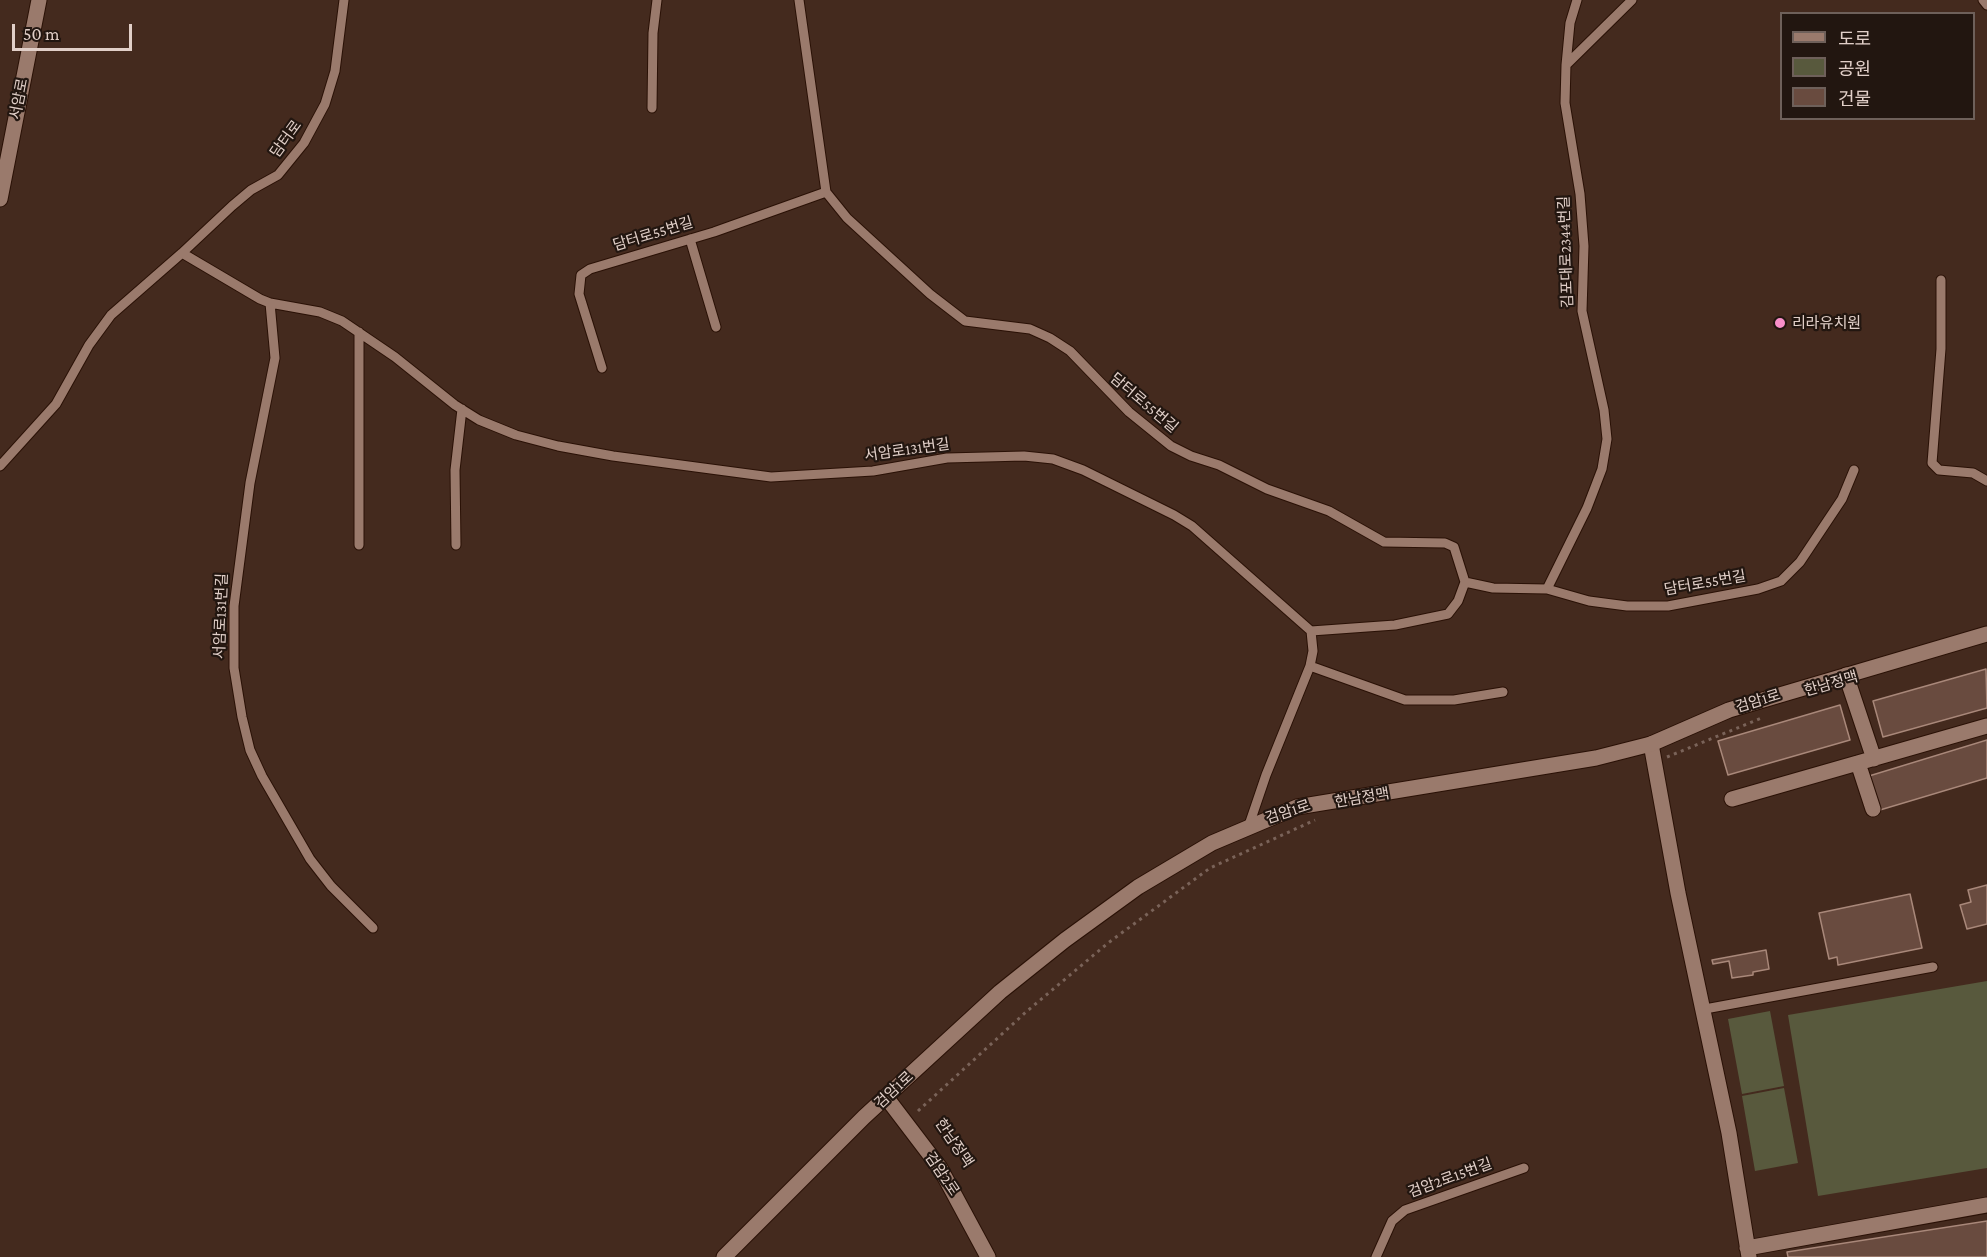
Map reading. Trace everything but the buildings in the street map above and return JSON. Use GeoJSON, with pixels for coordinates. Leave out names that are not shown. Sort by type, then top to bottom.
{"type":"FeatureCollection","features":[{"type":"Feature","properties":{"kind":"street","name":"서암로"},"geometry":{"type":"LineString","coordinates":[[0,199],[1,183],[39,0]]}},
{"type":"Feature","properties":{"kind":"street","name":"검암1로"},"geometry":{"type":"LineString","coordinates":[[724,1257],[886,1097],[1000,992],[1065,940],[1138,887],[1212,843],[1297,807],[1596,758],[1651,744],[1729,710],[1987,634]]}},
{"type":"Feature","properties":{"kind":"street"},"geometry":{"type":"LineString","coordinates":[[1846,675],[1874,759]]}},
{"type":"Feature","properties":{"kind":"street"},"geometry":{"type":"LineString","coordinates":[[1732,799],[1987,726]]}},
{"type":"Feature","properties":{"kind":"street"},"geometry":{"type":"LineString","coordinates":[[1651,744],[1678,893],[1705,1010],[1729,1133],[1748,1253],[1987,1205]]}},
{"type":"Feature","properties":{"kind":"street"},"geometry":{"type":"LineString","coordinates":[[1858,763],[1872,809]]}},
{"type":"Feature","properties":{"kind":"street","name":"검암2로"},"geometry":{"type":"LineString","coordinates":[[886,1097],[940,1168],[988,1257]]}},
{"type":"Feature","properties":{"kind":"lane","name":"담터로"},"geometry":{"type":"LineString","coordinates":[[182,253],[238,200],[278,175],[304,143],[325,104],[335,71],[344,0]]}},
{"type":"Feature","properties":{"kind":"lane"},"geometry":{"type":"LineString","coordinates":[[652,108],[653,33],[657,0]]}},
{"type":"Feature","properties":{"kind":"lane"},"geometry":{"type":"LineString","coordinates":[[799,0],[826,192]]}},
{"type":"Feature","properties":{"kind":"lane","name":"김포대로2344번길"},"geometry":{"type":"LineString","coordinates":[[1547,589],[1587,508],[1602,469],[1607,439],[1604,410],[1582,311],[1584,246],[1580,194],[1565,103],[1570,23],[1577,0]]}},
{"type":"Feature","properties":{"kind":"lane"},"geometry":{"type":"LineString","coordinates":[[1566,65],[1632,0]]}},
{"type":"Feature","properties":{"kind":"lane"},"geometry":{"type":"LineString","coordinates":[[1983,0],[1987,5]]}},
{"type":"Feature","properties":{"kind":"lane","name":"담터로55번길"},"geometry":{"type":"LineString","coordinates":[[602,368],[579,294],[580,275],[590,269],[690,239],[826,192],[848,218],[930,294],[965,321],[1030,329],[1050,338],[1070,351],[1099,385],[1129,412],[1171,446],[1191,456],[1219,465],[1276,492],[1329,511],[1384,542],[1445,543],[1454,547],[1465,582],[1493,588],[1547,589],[1588,601],[1627,606],[1668,606],[1758,589],[1781,581],[1800,562],[1820,536],[1842,499],[1854,470]]}},
{"type":"Feature","properties":{"kind":"lane"},"geometry":{"type":"LineString","coordinates":[[690,239],[716,327]]}},
{"type":"Feature","properties":{"kind":"lane","name":"서암로131번길"},"geometry":{"type":"LineString","coordinates":[[182,253],[270,303],[320,312],[359,332],[395,357],[462,410],[479,420],[516,435],[558,446],[613,456],[771,477],[873,471],[947,458],[1024,456],[1053,459],[1083,470],[1192,526],[1311,631]]}},
{"type":"Feature","properties":{"kind":"lane"},"geometry":{"type":"LineString","coordinates":[[0,466],[56,404],[88,345],[111,315],[182,253]]}},
{"type":"Feature","properties":{"kind":"lane"},"geometry":{"type":"LineString","coordinates":[[1941,280],[1941,349],[1932,463],[1939,470],[1973,473],[1987,481]]}},
{"type":"Feature","properties":{"kind":"lane","name":"서암로131번길"},"geometry":{"type":"LineString","coordinates":[[270,303],[275,358],[250,483],[234,606],[234,668],[240,707],[250,750],[280,809],[310,859],[331,886],[373,928]]}},
{"type":"Feature","properties":{"kind":"lane"},"geometry":{"type":"LineString","coordinates":[[359,332],[359,545]]}},
{"type":"Feature","properties":{"kind":"lane"},"geometry":{"type":"LineString","coordinates":[[456,545],[454,470],[462,410]]}},
{"type":"Feature","properties":{"kind":"lane"},"geometry":{"type":"LineString","coordinates":[[1250,825],[1266,775],[1310,666],[1313,651],[1311,631],[1395,625],[1448,614],[1458,601],[1465,582]]}},
{"type":"Feature","properties":{"kind":"lane"},"geometry":{"type":"LineString","coordinates":[[1310,666],[1405,700],[1454,700],[1503,692]]}},
{"type":"Feature","properties":{"kind":"lane"},"geometry":{"type":"LineString","coordinates":[[1705,1010],[1933,967]]}},
{"type":"Feature","properties":{"kind":"lane","name":"검암2로15번길"},"geometry":{"type":"LineString","coordinates":[[1376,1257],[1392,1221],[1405,1210],[1524,1168]]}},
{"type":"Feature","properties":{"kind":"path"},"geometry":{"type":"LineString","coordinates":[[1655,760],[1773,714]]}},
{"type":"Feature","properties":{"kind":"path","name":"한남정맥"},"geometry":{"type":"LineString","coordinates":[[924,1119],[917,1110],[1026,1012],[1108,944],[1210,868],[1322,817]]}},
{"type":"Feature","properties":{"kind":"green space"},"geometry":{"type":"Polygon","coordinates":[[[1987,981],[1987,1168],[1818,1196],[1788,1015],[1987,981]]]}},
{"type":"Feature","properties":{"kind":"green space"},"geometry":{"type":"Polygon","coordinates":[[[1770,1011],[1784,1086],[1742,1094],[1728,1019],[1770,1011]]]}},
{"type":"Feature","properties":{"kind":"green space"},"geometry":{"type":"Polygon","coordinates":[[[1784,1088],[1798,1163],[1755,1171],[1742,1096],[1784,1088]]]}},
{"type":"Feature","properties":{"kind":"place","name":"리라유치원"},"geometry":{"type":"Point","coordinates":[1780,323]}}]}
